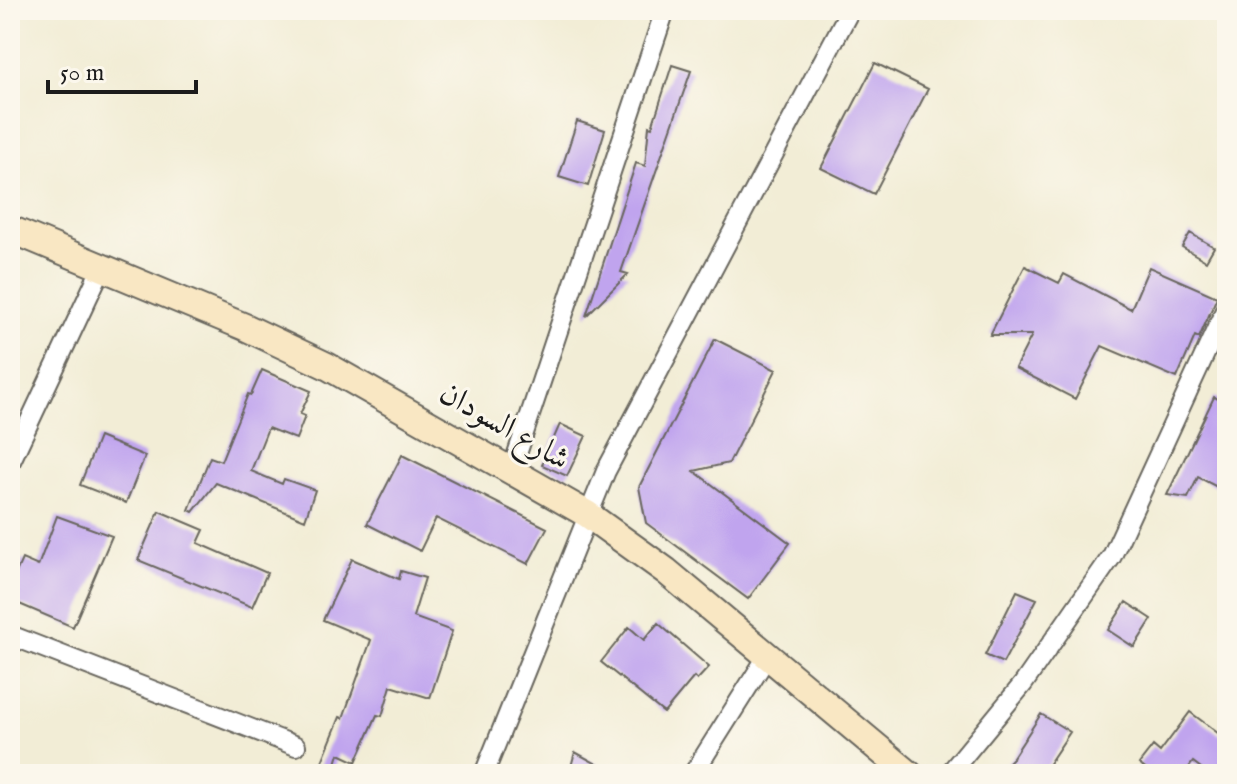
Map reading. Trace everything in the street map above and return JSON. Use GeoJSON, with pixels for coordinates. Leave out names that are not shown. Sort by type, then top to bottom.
{"type":"FeatureCollection","features":[{"type":"Feature","properties":{"kind":"main road","name":"شارع السودان"},"geometry":{"type":"LineString","coordinates":[[10,229],[327,366],[587,514],[666,571],[909,774]]}},
{"type":"Feature","properties":{"kind":"street"},"geometry":{"type":"LineString","coordinates":[[512,469],[665,10]]}},
{"type":"Feature","properties":{"kind":"street"},"geometry":{"type":"LineString","coordinates":[[484,774],[587,514],[641,404],[850,10]]}},
{"type":"Feature","properties":{"kind":"street"},"geometry":{"type":"LineString","coordinates":[[10,463],[102,267]]}},
{"type":"Feature","properties":{"kind":"street"},"geometry":{"type":"LineString","coordinates":[[949,774],[1023,684],[1112,556],[1227,306]]}},
{"type":"Feature","properties":{"kind":"street"},"geometry":{"type":"LineString","coordinates":[[10,635],[296,746]]}},
{"type":"Feature","properties":{"kind":"street"},"geometry":{"type":"LineString","coordinates":[[693,774],[768,655]]}},
{"type":"Feature","properties":{"kind":"building"},"geometry":{"type":"Polygon","coordinates":[[[875,63],[928,89],[874,194],[821,168],[875,63]]]}},
{"type":"Feature","properties":{"kind":"building"},"geometry":{"type":"Polygon","coordinates":[[[672,65],[691,71],[621,272],[628,274],[586,316],[636,163],[645,166],[649,126],[652,127],[672,65]]]}},
{"type":"Feature","properties":{"kind":"building"},"geometry":{"type":"Polygon","coordinates":[[[577,121],[605,130],[588,186],[559,177],[577,121]]]}},
{"type":"Feature","properties":{"kind":"building"},"geometry":{"type":"Polygon","coordinates":[[[1190,233],[1214,247],[1206,261],[1182,247],[1190,233]]]}},
{"type":"Feature","properties":{"kind":"building"},"geometry":{"type":"Polygon","coordinates":[[[1025,266],[1059,283],[1064,274],[1131,309],[1149,267],[1217,297],[1199,338],[1195,336],[1177,378],[1102,346],[1075,399],[1015,368],[1032,335],[990,335],[1025,266]]]}},
{"type":"Feature","properties":{"kind":"building"},"geometry":{"type":"Polygon","coordinates":[[[715,339],[776,370],[729,463],[694,471],[790,543],[748,599],[646,523],[639,487],[715,339]]]}},
{"type":"Feature","properties":{"kind":"building"},"geometry":{"type":"Polygon","coordinates":[[[262,370],[311,391],[300,414],[305,416],[296,439],[268,428],[251,471],[282,484],[284,479],[315,490],[305,520],[216,483],[193,512],[189,510],[210,457],[221,461],[248,394],[251,395],[262,370]]]}},
{"type":"Feature","properties":{"kind":"building"},"geometry":{"type":"Polygon","coordinates":[[[1214,397],[1227,403],[1227,492],[1198,477],[1188,498],[1167,495],[1214,397]]]}},
{"type":"Feature","properties":{"kind":"building"},"geometry":{"type":"Polygon","coordinates":[[[560,424],[586,436],[567,476],[542,465],[560,424]]]}},
{"type":"Feature","properties":{"kind":"building"},"geometry":{"type":"Polygon","coordinates":[[[99,437],[145,456],[126,503],[80,485],[99,437]]]}},
{"type":"Feature","properties":{"kind":"building"},"geometry":{"type":"Polygon","coordinates":[[[402,455],[547,528],[528,564],[436,518],[420,551],[367,524],[402,455]]]}},
{"type":"Feature","properties":{"kind":"building"},"geometry":{"type":"Polygon","coordinates":[[[159,511],[204,530],[198,543],[267,573],[252,607],[138,560],[159,511]]]}},
{"type":"Feature","properties":{"kind":"building"},"geometry":{"type":"Polygon","coordinates":[[[57,516],[112,536],[73,627],[10,600],[10,586],[22,559],[38,566],[57,516]]]}},
{"type":"Feature","properties":{"kind":"building"},"geometry":{"type":"Polygon","coordinates":[[[352,559],[399,579],[401,571],[425,578],[413,617],[452,631],[430,698],[391,686],[382,716],[377,715],[356,762],[339,754],[333,773],[319,769],[340,717],[343,718],[371,640],[323,620],[352,559]]]}},
{"type":"Feature","properties":{"kind":"building"},"geometry":{"type":"Polygon","coordinates":[[[1017,591],[1037,599],[1003,663],[985,655],[1017,591]]]}},
{"type":"Feature","properties":{"kind":"building"},"geometry":{"type":"Polygon","coordinates":[[[1126,602],[1152,619],[1134,647],[1108,630],[1126,602]]]}},
{"type":"Feature","properties":{"kind":"building"},"geometry":{"type":"Polygon","coordinates":[[[658,623],[709,667],[697,680],[694,677],[664,713],[601,662],[629,627],[644,640],[658,623]]]}},
{"type":"Feature","properties":{"kind":"building"},"geometry":{"type":"Polygon","coordinates":[[[1190,712],[1227,740],[1227,774],[1209,774],[1193,762],[1184,774],[1152,774],[1139,764],[1153,746],[1160,752],[1190,712]]]}},
{"type":"Feature","properties":{"kind":"building"},"geometry":{"type":"Polygon","coordinates":[[[1041,714],[1070,732],[1042,774],[996,774],[1013,757],[1041,714]]]}},
{"type":"Feature","properties":{"kind":"building"},"geometry":{"type":"Polygon","coordinates":[[[575,752],[615,774],[569,774],[575,752]]]}}]}
